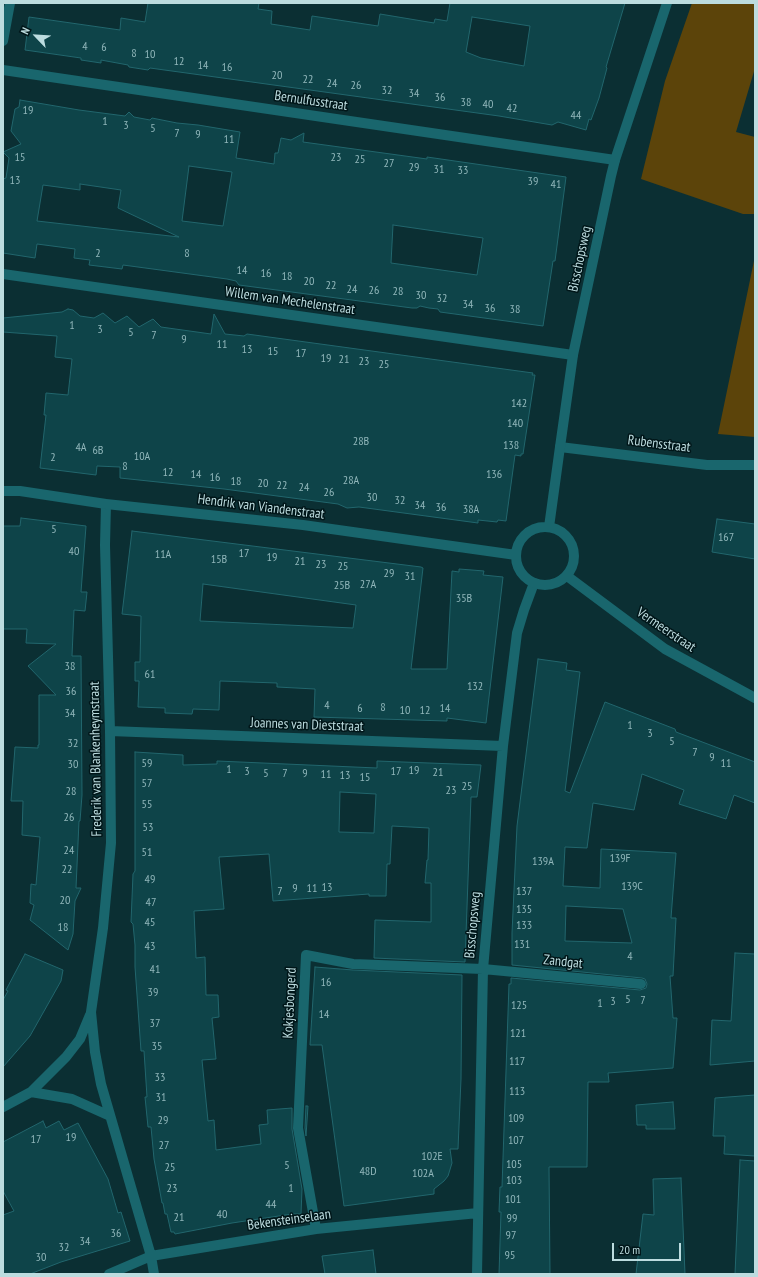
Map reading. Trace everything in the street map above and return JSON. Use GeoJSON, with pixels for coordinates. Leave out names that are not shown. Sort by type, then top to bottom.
{"type":"FeatureCollection","features":[{"type":"Feature","properties":{"kind":"street"},"geometry":{"type":"LineString","coordinates":[[3,42],[10,3]]}},
{"type":"Feature","properties":{"kind":"street","name":"Bisschopsweg"},"geometry":{"type":"LineString","coordinates":[[550,527],[573,355],[615,160],[667,3]]}},
{"type":"Feature","properties":{"kind":"street","name":"Bernulfusstraat"},"geometry":{"type":"LineString","coordinates":[[3,70],[615,160]]}},
{"type":"Feature","properties":{"kind":"street","name":"Willem van Mechelenstraat"},"geometry":{"type":"LineString","coordinates":[[3,274],[573,355]]}},
{"type":"Feature","properties":{"kind":"street","name":"Rubensstraat"},"geometry":{"type":"LineString","coordinates":[[560,447],[707,465],[755,465]]}},
{"type":"Feature","properties":{"kind":"street","name":"Hendrik van Viandenstraat"},"geometry":{"type":"LineString","coordinates":[[3,491],[20,491],[106,504],[303,525],[516,555]]}},
{"type":"Feature","properties":{"kind":"street","name":"Frederik van Blankenheymstraat"},"geometry":{"type":"LineString","coordinates":[[106,504],[105,545],[110,732],[111,843],[103,928],[91,1012],[95,1052],[110,1116],[151,1256],[154,1274]]}},
{"type":"Feature","properties":{"kind":"street"},"geometry":{"type":"LineString","coordinates":[[540,527],[550,527],[566,535],[571,542],[574,551],[574,560],[572,568],[567,576],[560,582],[542,586],[526,579],[520,572],[516,555],[518,545],[523,537],[530,531],[540,527]]}},
{"type":"Feature","properties":{"kind":"street","name":"Vermeerstraat"},"geometry":{"type":"LineString","coordinates":[[567,576],[665,649],[755,698]]}},
{"type":"Feature","properties":{"kind":"street","name":"Bisschopsweg"},"geometry":{"type":"LineString","coordinates":[[477,1274],[483,969],[503,746],[517,633],[534,583]]}},
{"type":"Feature","properties":{"kind":"street","name":"Joannes van Dieststraat"},"geometry":{"type":"LineString","coordinates":[[110,732],[503,746]]}},
{"type":"Feature","properties":{"kind":"street","name":"Kokjesbongerd"},"geometry":{"type":"LineString","coordinates":[[316,1229],[298,1128],[306,955],[353,964],[483,969]]}},
{"type":"Feature","properties":{"kind":"street","name":"Zandgat"},"geometry":{"type":"LineString","coordinates":[[483,969],[641,984]]}},
{"type":"Feature","properties":{"kind":"street","name":"Frederik van Blankenheymstraat"},"geometry":{"type":"LineString","coordinates":[[3,1107],[31,1092],[66,1057],[80,1039],[91,1012]]}},
{"type":"Feature","properties":{"kind":"street"},"geometry":{"type":"LineString","coordinates":[[31,1092],[72,1099],[110,1116]]}},
{"type":"Feature","properties":{"kind":"street","name":"Bekensteinselaan"},"geometry":{"type":"LineString","coordinates":[[109,1274],[151,1256],[316,1229],[478,1213]]}},
{"type":"Feature","properties":{"kind":"shaded area"},"geometry":{"type":"Polygon","coordinates":[[[692,3],[755,3],[755,68],[736,132],[755,137],[755,214],[743,214],[641,179],[665,81],[692,3]]]}},
{"type":"Feature","properties":{"kind":"shaded area"},"geometry":{"type":"Polygon","coordinates":[[[755,256],[755,437],[718,434],[755,256]]]}},
{"type":"Feature","properties":{"kind":"building"},"geometry":{"type":"Polygon","coordinates":[[[148,3],[259,3],[258,9],[272,11],[271,24],[310,30],[312,16],[378,26],[380,14],[434,23],[435,19],[447,21],[450,3],[625,3],[606,67],[599,98],[591,120],[589,119],[586,130],[558,122],[552,125],[499,116],[150,68],[148,70],[101,60],[101,63],[81,60],[81,58],[25,50],[29,17],[120,30],[121,18],[145,22],[148,3]],[[472,17],[466,52],[481,58],[524,66],[530,26],[472,17]]]}},
{"type":"Feature","properties":{"kind":"building"},"geometry":{"type":"Polygon","coordinates":[[[20,100],[125,116],[129,112],[134,117],[150,120],[152,118],[240,132],[236,158],[274,164],[275,153],[278,153],[281,138],[291,140],[304,133],[303,142],[427,159],[427,157],[566,177],[555,261],[553,261],[543,326],[440,312],[438,309],[420,306],[417,308],[412,308],[239,285],[236,281],[227,279],[123,265],[122,269],[89,265],[90,260],[74,258],[75,249],[37,244],[35,258],[3,253],[3,179],[6,178],[9,158],[3,152],[21,144],[11,131],[15,109],[19,107],[20,100]],[[189,166],[182,221],[223,226],[232,172],[189,166]],[[80,184],[80,190],[43,185],[37,221],[179,237],[118,208],[121,190],[80,184]],[[393,225],[391,263],[477,275],[483,238],[393,225]]]}},
{"type":"Feature","properties":{"kind":"building"},"geometry":{"type":"Polygon","coordinates":[[[68,309],[73,310],[80,316],[94,318],[103,313],[115,323],[127,316],[139,327],[153,319],[161,327],[211,334],[214,314],[225,334],[244,336],[247,334],[533,373],[532,375],[535,375],[523,454],[521,454],[521,456],[515,455],[506,521],[498,520],[497,522],[478,520],[478,523],[359,507],[347,508],[338,504],[224,489],[120,478],[120,467],[97,466],[96,475],[40,468],[46,415],[44,415],[46,393],[68,395],[72,359],[55,357],[57,336],[3,332],[3,318],[62,312],[68,309]]]}},
{"type":"Feature","properties":{"kind":"building"},"geometry":{"type":"Polygon","coordinates":[[[21,518],[86,526],[81,592],[87,592],[85,611],[74,610],[72,656],[81,656],[82,795],[79,821],[76,888],[81,888],[75,901],[73,934],[68,950],[30,920],[34,905],[30,903],[31,884],[36,885],[40,837],[22,835],[23,801],[11,801],[15,747],[38,748],[39,695],[56,695],[28,666],[56,644],[26,643],[27,629],[3,629],[3,526],[20,526],[21,518]]]}},
{"type":"Feature","properties":{"kind":"building"},"geometry":{"type":"Polygon","coordinates":[[[717,519],[755,524],[755,559],[712,552],[717,519]]]}},
{"type":"Feature","properties":{"kind":"building"},"geometry":{"type":"Polygon","coordinates":[[[132,531],[421,567],[423,568],[411,669],[447,669],[452,571],[459,572],[459,569],[484,571],[483,575],[503,577],[486,723],[447,718],[447,721],[314,717],[315,689],[277,687],[277,683],[220,681],[219,710],[193,709],[192,714],[165,713],[165,708],[138,707],[139,681],[135,681],[135,662],[140,662],[141,616],[122,614],[132,531]],[[203,584],[200,621],[353,628],[356,605],[203,584]]]}},
{"type":"Feature","properties":{"kind":"building"},"geometry":{"type":"Polygon","coordinates":[[[538,659],[567,663],[566,670],[580,672],[565,791],[570,793],[605,702],[675,729],[676,732],[755,762],[755,803],[734,795],[726,819],[679,804],[684,790],[642,774],[634,810],[593,803],[587,848],[565,847],[563,886],[600,888],[601,849],[676,853],[671,918],[676,918],[673,976],[670,976],[673,1018],[677,1018],[673,1068],[608,1073],[609,1082],[588,1082],[587,1167],[549,1167],[550,1274],[499,1274],[501,1212],[499,1212],[500,1187],[502,1187],[509,984],[511,984],[511,978],[640,990],[646,988],[647,984],[645,979],[642,978],[512,965],[517,826],[538,659]],[[566,906],[565,941],[632,943],[623,909],[566,906]]]}},
{"type":"Feature","properties":{"kind":"building"},"geometry":{"type":"Polygon","coordinates":[[[135,752],[183,755],[183,765],[217,764],[217,761],[377,768],[377,761],[481,765],[477,797],[471,797],[465,962],[374,958],[375,920],[431,922],[431,883],[425,883],[428,860],[429,828],[392,826],[390,864],[387,864],[386,896],[369,896],[369,894],[273,901],[269,854],[219,857],[224,909],[194,911],[196,958],[205,957],[206,995],[218,995],[219,1017],[212,1018],[216,1059],[202,1060],[208,1121],[214,1120],[216,1150],[261,1144],[259,1125],[268,1124],[267,1110],[292,1108],[292,1129],[302,1189],[301,1214],[232,1223],[175,1234],[174,1232],[171,1232],[167,1214],[165,1214],[162,1203],[154,1159],[151,1127],[148,1127],[145,1097],[147,1097],[144,1051],[141,1051],[135,967],[135,945],[133,924],[131,922],[133,874],[135,871],[135,752]],[[340,792],[339,832],[374,833],[376,794],[340,792]]]}},
{"type":"Feature","properties":{"kind":"building"},"geometry":{"type":"Polygon","coordinates":[[[735,953],[755,954],[755,1061],[710,1065],[712,1020],[731,1021],[735,953]]]}},
{"type":"Feature","properties":{"kind":"building"},"geometry":{"type":"Polygon","coordinates":[[[25,954],[63,970],[61,981],[30,1036],[3,1067],[3,1000],[8,991],[6,990],[25,954]]]}},
{"type":"Feature","properties":{"kind":"building"},"geometry":{"type":"Polygon","coordinates":[[[315,967],[462,975],[461,1079],[458,1149],[450,1149],[452,1163],[448,1176],[434,1189],[434,1194],[344,1206],[322,1045],[310,1045],[315,967]]]}},
{"type":"Feature","properties":{"kind":"building"},"geometry":{"type":"Polygon","coordinates":[[[755,1095],[755,1156],[724,1154],[725,1136],[713,1136],[715,1098],[755,1095]]]}},
{"type":"Feature","properties":{"kind":"building"},"geometry":{"type":"Polygon","coordinates":[[[673,1102],[675,1129],[646,1129],[646,1125],[637,1125],[636,1105],[673,1102]]]}},
{"type":"Feature","properties":{"kind":"building"},"geometry":{"type":"Polygon","coordinates":[[[306,1106],[308,1106],[306,1136],[305,1128],[306,1106]]]}},
{"type":"Feature","properties":{"kind":"building"},"geometry":{"type":"Polygon","coordinates":[[[43,1121],[46,1128],[59,1121],[64,1130],[78,1123],[108,1179],[118,1213],[121,1212],[130,1241],[61,1262],[30,1274],[3,1274],[3,1215],[14,1211],[3,1191],[3,1142],[43,1121]]]}},
{"type":"Feature","properties":{"kind":"building"},"geometry":{"type":"Polygon","coordinates":[[[740,1160],[755,1161],[755,1274],[735,1274],[740,1160]]]}},
{"type":"Feature","properties":{"kind":"building"},"geometry":{"type":"Polygon","coordinates":[[[681,1178],[685,1274],[636,1274],[643,1214],[654,1215],[653,1179],[681,1178]]]}},
{"type":"Feature","properties":{"kind":"building"},"geometry":{"type":"Polygon","coordinates":[[[373,1250],[376,1274],[325,1274],[322,1256],[373,1250]]]}}]}
